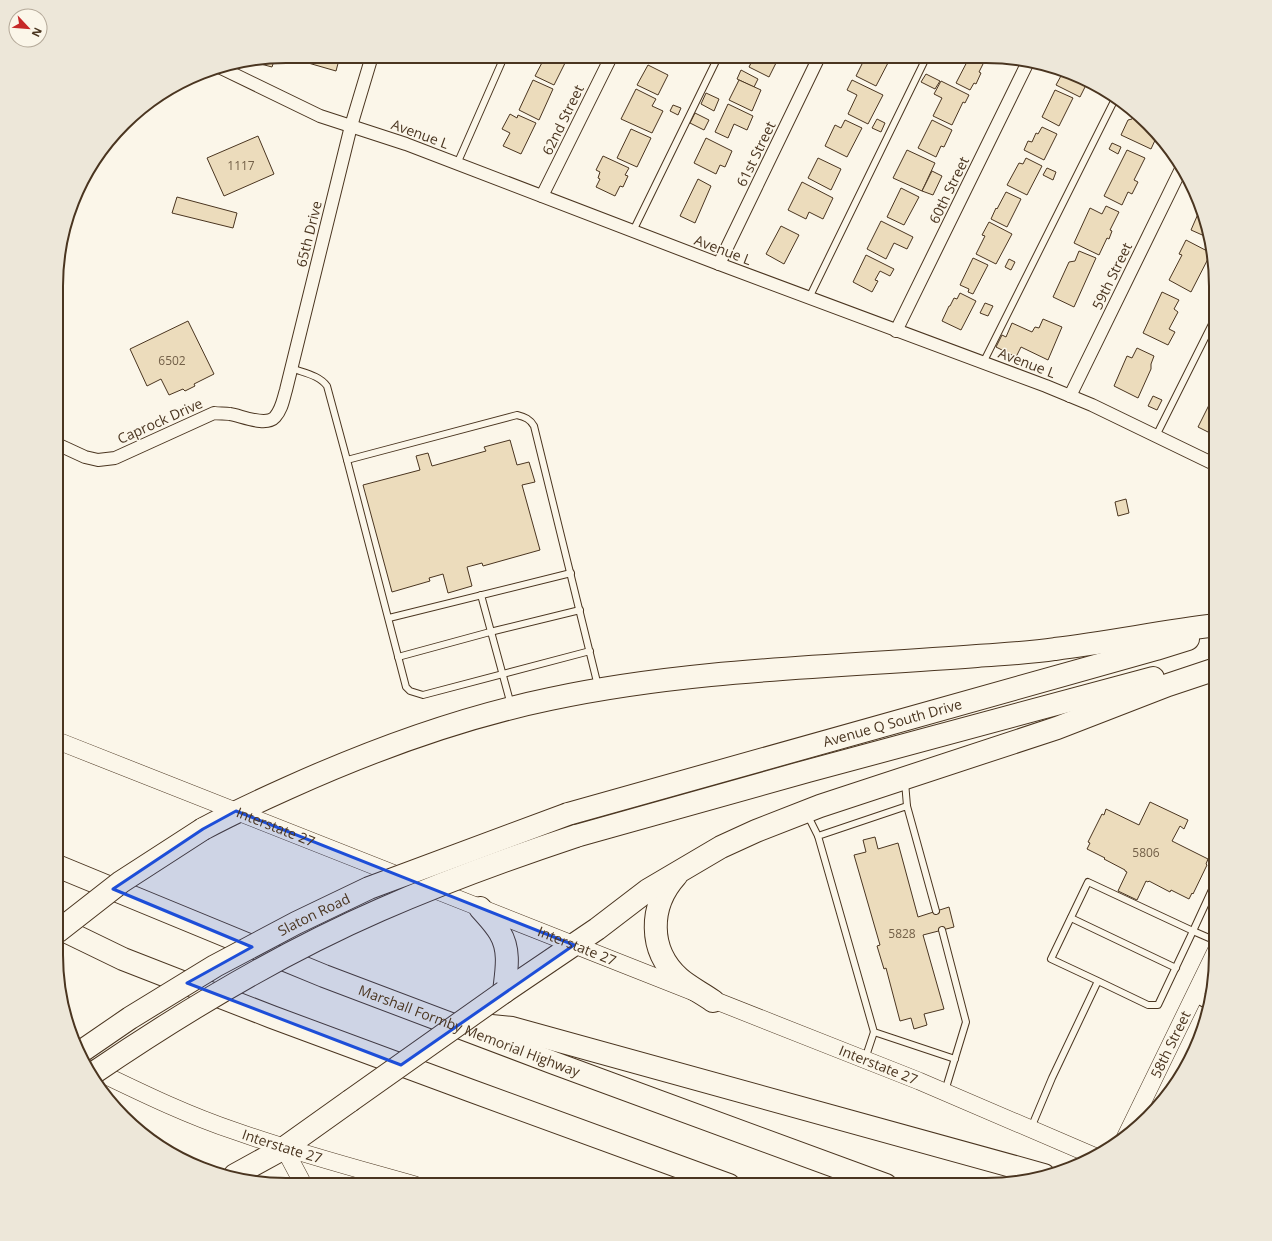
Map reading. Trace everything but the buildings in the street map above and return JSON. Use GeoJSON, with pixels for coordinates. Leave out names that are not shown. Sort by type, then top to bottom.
{"type":"FeatureCollection","features":[{"type":"Feature","properties":{"kind":"highway"},"geometry":{"type":"LineString","coordinates":[[63,928],[121,882],[203,829],[236,811],[341,764],[417,735],[512,708],[599,689],[692,677],[1052,650],[1209,626]]}},
{"type":"Feature","properties":{"kind":"highway","name":"Avenue Q South Drive"},"geometry":{"type":"LineString","coordinates":[[568,814],[1156,649],[1209,632]]}},
{"type":"Feature","properties":{"kind":"highway","name":"Avenue Q South Drive"},"geometry":{"type":"LineString","coordinates":[[576,836],[800,773],[1209,664]]}},
{"type":"Feature","properties":{"kind":"highway"},"geometry":{"type":"LineString","coordinates":[[239,1173],[284,1148],[504,992],[574,945],[648,890],[721,847],[806,811],[1057,728],[1168,685],[1209,671]]}},
{"type":"Feature","properties":{"kind":"highway","name":"Slaton Road"},"geometry":{"type":"LineString","coordinates":[[84,1050],[130,1018],[215,966],[296,923],[369,888],[568,814]]}},
{"type":"Feature","properties":{"kind":"highway","name":"Slaton Road"},"geometry":{"type":"LineString","coordinates":[[96,1071],[146,1038],[231,986],[309,944],[380,910],[508,859],[576,836]]}},
{"type":"Feature","properties":{"kind":"highway","name":"Marshall Formby Memorial Highway"},"geometry":{"type":"LineString","coordinates":[[63,868],[324,976],[554,1063],[870,1178]]}},
{"type":"Feature","properties":{"kind":"highway"},"geometry":{"type":"LineString","coordinates":[[680,871],[669,883],[659,904],[656,917],[657,942],[662,955],[675,974],[713,1001]]}},
{"type":"Feature","properties":{"kind":"highway"},"geometry":{"type":"LineString","coordinates":[[480,908],[500,933],[506,949],[507,968],[504,992]]}},
{"type":"Feature","properties":{"kind":"highway"},"geometry":{"type":"LineString","coordinates":[[63,930],[123,959]]}},
{"type":"Feature","properties":{"kind":"highway"},"geometry":{"type":"LineString","coordinates":[[63,935],[381,1058],[712,1178]]}},
{"type":"Feature","properties":{"kind":"highway"},"geometry":{"type":"LineString","coordinates":[[443,1021],[512,1028],[1035,1173]]}},
{"type":"Feature","properties":{"kind":"main road","name":"Interstate 27"},"geometry":{"type":"LineString","coordinates":[[63,743],[945,1092],[1088,1153]]}},
{"type":"Feature","properties":{"kind":"main road","name":"58th Street"},"geometry":{"type":"LineString","coordinates":[[1148,1108],[1200,998],[1209,973]]}},
{"type":"Feature","properties":{"kind":"main road","name":"Interstate 27"},"geometry":{"type":"LineString","coordinates":[[96,1071],[174,1108],[233,1131],[312,1157],[392,1178]]}},
{"type":"Feature","properties":{"kind":"main road"},"geometry":{"type":"LineString","coordinates":[[284,1148],[300,1178]]}},
{"type":"Feature","properties":{"kind":"street","name":"65th Drive"},"geometry":{"type":"LineString","coordinates":[[274,418],[281,408],[351,126],[370,63]]}},
{"type":"Feature","properties":{"kind":"street","name":"62nd Street"},"geometry":{"type":"LineString","coordinates":[[542,196],[608,63]]}},
{"type":"Feature","properties":{"kind":"street","name":"61st Street"},"geometry":{"type":"LineString","coordinates":[[719,264],[817,63]]}},
{"type":"Feature","properties":{"kind":"street","name":"60th Street"},"geometry":{"type":"LineString","coordinates":[[896,331],[1026,66]]}},
{"type":"Feature","properties":{"kind":"street","name":"Avenue L"},"geometry":{"type":"LineString","coordinates":[[228,71],[320,116],[406,144],[1070,396],[1092,405],[1209,462]]}},
{"type":"Feature","properties":{"kind":"street","name":"59th Street"},"geometry":{"type":"LineString","coordinates":[[1070,396],[1179,174]]}},
{"type":"Feature","properties":{"kind":"street","name":"Caprock Drive"},"geometry":{"type":"LineString","coordinates":[[63,447],[85,457],[98,460],[115,458],[214,414],[229,414],[267,421],[274,418]]}},
{"type":"Feature","properties":{"kind":"lane"},"geometry":{"type":"LineString","coordinates":[[457,164],[501,63]]}},
{"type":"Feature","properties":{"kind":"lane"},"geometry":{"type":"LineString","coordinates":[[633,231],[715,63]]}},
{"type":"Feature","properties":{"kind":"lane"},"geometry":{"type":"LineString","coordinates":[[809,298],[924,63]]}},
{"type":"Feature","properties":{"kind":"lane"},"geometry":{"type":"LineString","coordinates":[[983,363],[1113,103]]}},
{"type":"Feature","properties":{"kind":"lane"},"geometry":{"type":"LineString","coordinates":[[1156,436],[1209,330]]}},
{"type":"Feature","properties":{"kind":"lane"},"geometry":{"type":"LineString","coordinates":[[291,368],[317,378],[323,381],[327,386],[406,687],[410,691],[423,695],[590,651]]}},
{"type":"Feature","properties":{"kind":"lane"},"geometry":{"type":"LineString","coordinates":[[347,460],[517,415],[525,417],[531,421],[534,426],[599,689]]}},
{"type":"Feature","properties":{"kind":"lane"},"geometry":{"type":"LineString","coordinates":[[389,618],[571,573]]}},
{"type":"Feature","properties":{"kind":"lane"},"geometry":{"type":"LineString","coordinates":[[481,595],[512,708]]}},
{"type":"Feature","properties":{"kind":"lane"},"geometry":{"type":"LineString","coordinates":[[398,657],[490,632],[580,610]]}},
{"type":"Feature","properties":{"kind":"lane"},"geometry":{"type":"LineString","coordinates":[[905,778],[907,806],[936,911]]}},
{"type":"Feature","properties":{"kind":"lane"},"geometry":{"type":"LineString","coordinates":[[818,836],[907,806]]}},
{"type":"Feature","properties":{"kind":"lane"},"geometry":{"type":"LineString","coordinates":[[806,811],[818,836],[874,1032],[865,1060]]}},
{"type":"Feature","properties":{"kind":"lane"},"geometry":{"type":"LineString","coordinates":[[1209,896],[1193,931],[1176,968],[1158,1005],[1148,1005],[1052,959],[1088,882],[1193,931],[1209,938]]}},
{"type":"Feature","properties":{"kind":"lane"},"geometry":{"type":"LineString","coordinates":[[1071,918],[1176,968]]}},
{"type":"Feature","properties":{"kind":"lane"},"geometry":{"type":"LineString","coordinates":[[942,930],[966,1022],[945,1092]]}},
{"type":"Feature","properties":{"kind":"lane"},"geometry":{"type":"LineString","coordinates":[[1031,1128],[1052,1078],[1098,981]]}},
{"type":"Feature","properties":{"kind":"lane"},"geometry":{"type":"LineString","coordinates":[[874,1032],[955,1059]]}},
{"type":"Feature","properties":{"kind":"highlighted area"},"geometry":{"type":"Polygon","coordinates":[[[236,811],[574,945],[401,1065],[187,983],[252,947],[113,889],[203,829],[236,811]]]}}]}
